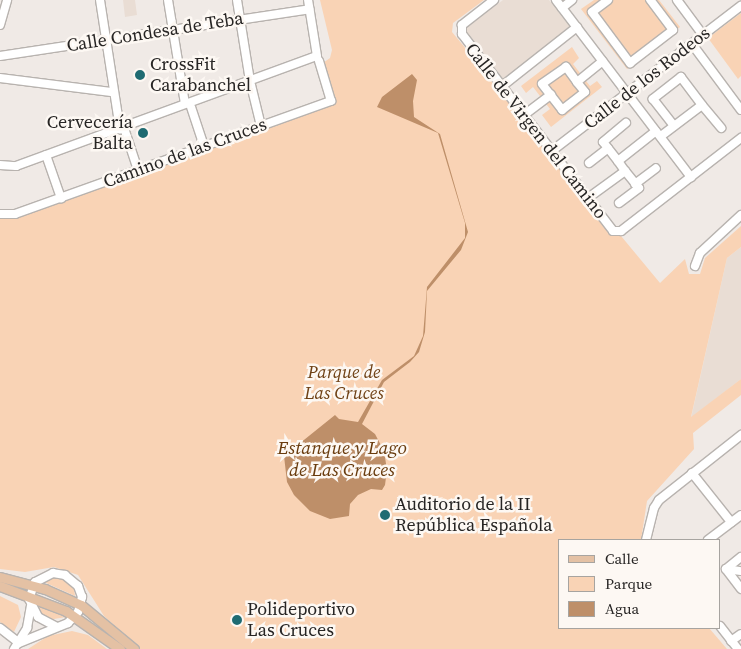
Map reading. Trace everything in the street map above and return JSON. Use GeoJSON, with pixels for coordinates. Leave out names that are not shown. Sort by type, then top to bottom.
{"type":"FeatureCollection","features":[{"type":"Feature","properties":{"kind":"main road"},"geometry":{"type":"LineString","coordinates":[[0,577],[33,585],[81,605],[134,649]]}},
{"type":"Feature","properties":{"kind":"main road"},"geometry":{"type":"LineString","coordinates":[[0,586],[30,595],[76,616],[120,649]]}},
{"type":"Feature","properties":{"kind":"street"},"geometry":{"type":"LineString","coordinates":[[0,25],[6,0]]}},
{"type":"Feature","properties":{"kind":"street"},"geometry":{"type":"LineString","coordinates":[[100,0],[105,39],[122,130],[138,170]]}},
{"type":"Feature","properties":{"kind":"street"},"geometry":{"type":"LineString","coordinates":[[168,0],[188,106],[204,146]]}},
{"type":"Feature","properties":{"kind":"street"},"geometry":{"type":"LineString","coordinates":[[237,0],[250,83],[260,126]]}},
{"type":"Feature","properties":{"kind":"street"},"geometry":{"type":"LineString","coordinates":[[0,166],[16,166],[122,130],[318,58],[308,0]]}},
{"type":"Feature","properties":{"kind":"street","name":"Calle de Virgen del Camino"},"geometry":{"type":"LineString","coordinates":[[494,0],[464,23],[462,34],[501,87],[553,150],[613,231],[621,231],[691,176]]}},
{"type":"Feature","properties":{"kind":"street"},"geometry":{"type":"LineString","coordinates":[[556,0],[691,176],[741,138]]}},
{"type":"Feature","properties":{"kind":"street"},"geometry":{"type":"LineString","coordinates":[[562,8],[572,0]]}},
{"type":"Feature","properties":{"kind":"street"},"geometry":{"type":"LineString","coordinates":[[607,0],[592,12],[630,63],[673,30],[650,0]]}},
{"type":"Feature","properties":{"kind":"street"},"geometry":{"type":"LineString","coordinates":[[677,0],[703,34]]}},
{"type":"Feature","properties":{"kind":"street","name":"Calle de los Rodeos"},"geometry":{"type":"LineString","coordinates":[[553,150],[741,6]]}},
{"type":"Feature","properties":{"kind":"street","name":"Calle Condesa de Teba"},"geometry":{"type":"LineString","coordinates":[[0,56],[172,28],[309,9]]}},
{"type":"Feature","properties":{"kind":"street"},"geometry":{"type":"LineString","coordinates":[[501,87],[577,27]]}},
{"type":"Feature","properties":{"kind":"street"},"geometry":{"type":"LineString","coordinates":[[692,44],[741,110]]}},
{"type":"Feature","properties":{"kind":"street","name":"Camino de las Cruces"},"geometry":{"type":"LineString","coordinates":[[0,214],[15,214],[331,101],[318,58]]}},
{"type":"Feature","properties":{"kind":"street"},"geometry":{"type":"LineString","coordinates":[[577,82],[603,61]]}},
{"type":"Feature","properties":{"kind":"street"},"geometry":{"type":"LineString","coordinates":[[566,67],[577,82],[585,92],[562,110],[542,84],[566,67]]}},
{"type":"Feature","properties":{"kind":"street"},"geometry":{"type":"LineString","coordinates":[[0,78],[111,92]]}},
{"type":"Feature","properties":{"kind":"street"},"geometry":{"type":"LineString","coordinates":[[674,126],[653,99],[681,78],[721,128]]}},
{"type":"Feature","properties":{"kind":"street"},"geometry":{"type":"LineString","coordinates":[[524,115],[551,95]]}},
{"type":"Feature","properties":{"kind":"street"},"geometry":{"type":"LineString","coordinates":[[618,161],[674,126],[702,105]]}},
{"type":"Feature","properties":{"kind":"street"},"geometry":{"type":"LineString","coordinates":[[619,204],[639,188],[603,142],[626,123]]}},
{"type":"Feature","properties":{"kind":"street"},"geometry":{"type":"LineString","coordinates":[[589,163],[608,148]]}},
{"type":"Feature","properties":{"kind":"street"},"geometry":{"type":"LineString","coordinates":[[46,155],[61,198]]}},
{"type":"Feature","properties":{"kind":"street"},"geometry":{"type":"LineString","coordinates":[[635,184],[656,168]]}},
{"type":"Feature","properties":{"kind":"street"},"geometry":{"type":"LineString","coordinates":[[588,198],[625,171]]}},
{"type":"Feature","properties":{"kind":"street"},"geometry":{"type":"LineString","coordinates":[[695,266],[700,253],[741,215]]}},
{"type":"Feature","properties":{"kind":"street"},"geometry":{"type":"LineString","coordinates":[[646,539],[654,508],[692,473],[741,435]]}},
{"type":"Feature","properties":{"kind":"street"},"geometry":{"type":"LineString","coordinates":[[692,473],[731,522]]}},
{"type":"Feature","properties":{"kind":"street"},"geometry":{"type":"LineString","coordinates":[[709,539],[741,515]]}},
{"type":"Feature","properties":{"kind":"street"},"geometry":{"type":"LineString","coordinates":[[726,568],[741,557]]}},
{"type":"Feature","properties":{"kind":"street"},"geometry":{"type":"LineString","coordinates":[[726,568],[741,571]]}},
{"type":"Feature","properties":{"kind":"street"},"geometry":{"type":"LineString","coordinates":[[726,568],[741,589]]}},
{"type":"Feature","properties":{"kind":"street"},"geometry":{"type":"LineString","coordinates":[[50,574],[65,575],[78,586],[81,605],[76,616],[17,646],[28,624],[31,606],[30,595],[33,585],[50,574]]}},
{"type":"Feature","properties":{"kind":"street"},"geometry":{"type":"LineString","coordinates":[[31,606],[40,619],[57,626]]}},
{"type":"Feature","properties":{"kind":"street"},"geometry":{"type":"LineString","coordinates":[[721,627],[738,649]]}},
{"type":"Feature","properties":{"kind":"street"},"geometry":{"type":"LineString","coordinates":[[0,628],[17,646]]}},
{"type":"Feature","properties":{"kind":"street"},"geometry":{"type":"LineString","coordinates":[[731,641],[741,634]]}},
{"type":"Feature","properties":{"kind":"shaded area"},"geometry":{"type":"Polygon","coordinates":[[[123,0],[135,0],[137,15],[125,17],[123,0]]]}},
{"type":"Feature","properties":{"kind":"shaded area"},"geometry":{"type":"Polygon","coordinates":[[[503,0],[549,0],[570,27],[504,80],[465,29],[503,0]]]}},
{"type":"Feature","properties":{"kind":"shaded area"},"geometry":{"type":"Polygon","coordinates":[[[741,247],[741,379],[691,418],[727,258],[741,247]]]}},
{"type":"Feature","properties":{"kind":"green space","name":"Parque de Las Cruces"},"geometry":{"type":"Polygon","coordinates":[[[320,0],[484,0],[453,23],[452,32],[660,283],[685,259],[689,274],[700,274],[705,258],[741,226],[741,247],[727,258],[691,417],[741,379],[741,395],[693,433],[694,449],[647,501],[641,539],[558,539],[558,629],[710,629],[727,649],[140,649],[104,616],[78,575],[54,567],[25,572],[0,569],[0,216],[185,157],[327,107],[334,100],[323,63],[330,58],[332,50],[320,0]]]}},
{"type":"Feature","properties":{"kind":"green space"},"geometry":{"type":"Polygon","coordinates":[[[594,0],[659,0],[680,27],[627,69],[581,9],[594,0]]]}},
{"type":"Feature","properties":{"kind":"green space"},"geometry":{"type":"Polygon","coordinates":[[[741,13],[741,76],[738,79],[708,38],[741,13]]]}},
{"type":"Feature","properties":{"kind":"green space"},"geometry":{"type":"Polygon","coordinates":[[[572,47],[579,58],[573,64],[590,86],[597,81],[602,87],[551,127],[542,115],[550,109],[533,87],[526,93],[521,86],[572,47]]]}},
{"type":"Feature","properties":{"kind":"green space"},"geometry":{"type":"Polygon","coordinates":[[[56,577],[65,578],[74,587],[75,596],[44,582],[56,577]]]}},
{"type":"Feature","properties":{"kind":"green space"},"geometry":{"type":"Polygon","coordinates":[[[0,596],[18,605],[21,617],[14,632],[0,622],[0,596]]]}},
{"type":"Feature","properties":{"kind":"green space"},"geometry":{"type":"Polygon","coordinates":[[[36,603],[66,617],[48,620],[37,612],[36,603]]]}},
{"type":"Feature","properties":{"kind":"green space"},"geometry":{"type":"Polygon","coordinates":[[[72,631],[88,635],[107,649],[28,649],[48,636],[72,631]]]}},
{"type":"Feature","properties":{"kind":"water","name":"Estanque y Lago de Las Cruces"},"geometry":{"type":"Polygon","coordinates":[[[412,74],[417,80],[413,101],[414,117],[440,134],[468,232],[461,250],[427,291],[425,332],[419,352],[410,362],[384,382],[362,424],[375,434],[384,451],[387,470],[385,485],[382,490],[371,489],[358,495],[350,504],[349,516],[330,519],[310,511],[294,495],[287,482],[284,456],[335,415],[339,419],[358,422],[382,380],[414,356],[423,336],[427,287],[465,238],[465,223],[438,133],[377,107],[382,97],[412,74]]]}},
{"type":"Feature","properties":{"kind":"place","name":"CrossFit Carabanchel"},"geometry":{"type":"Point","coordinates":[140,75]}},
{"type":"Feature","properties":{"kind":"place","name":"Cervecería Balta"},"geometry":{"type":"Point","coordinates":[143,133]}},
{"type":"Feature","properties":{"kind":"place","name":"Auditorio de la II República Española"},"geometry":{"type":"Point","coordinates":[385,515]}},
{"type":"Feature","properties":{"kind":"place","name":"Polideportivo Las Cruces"},"geometry":{"type":"Point","coordinates":[237,620]}}]}
